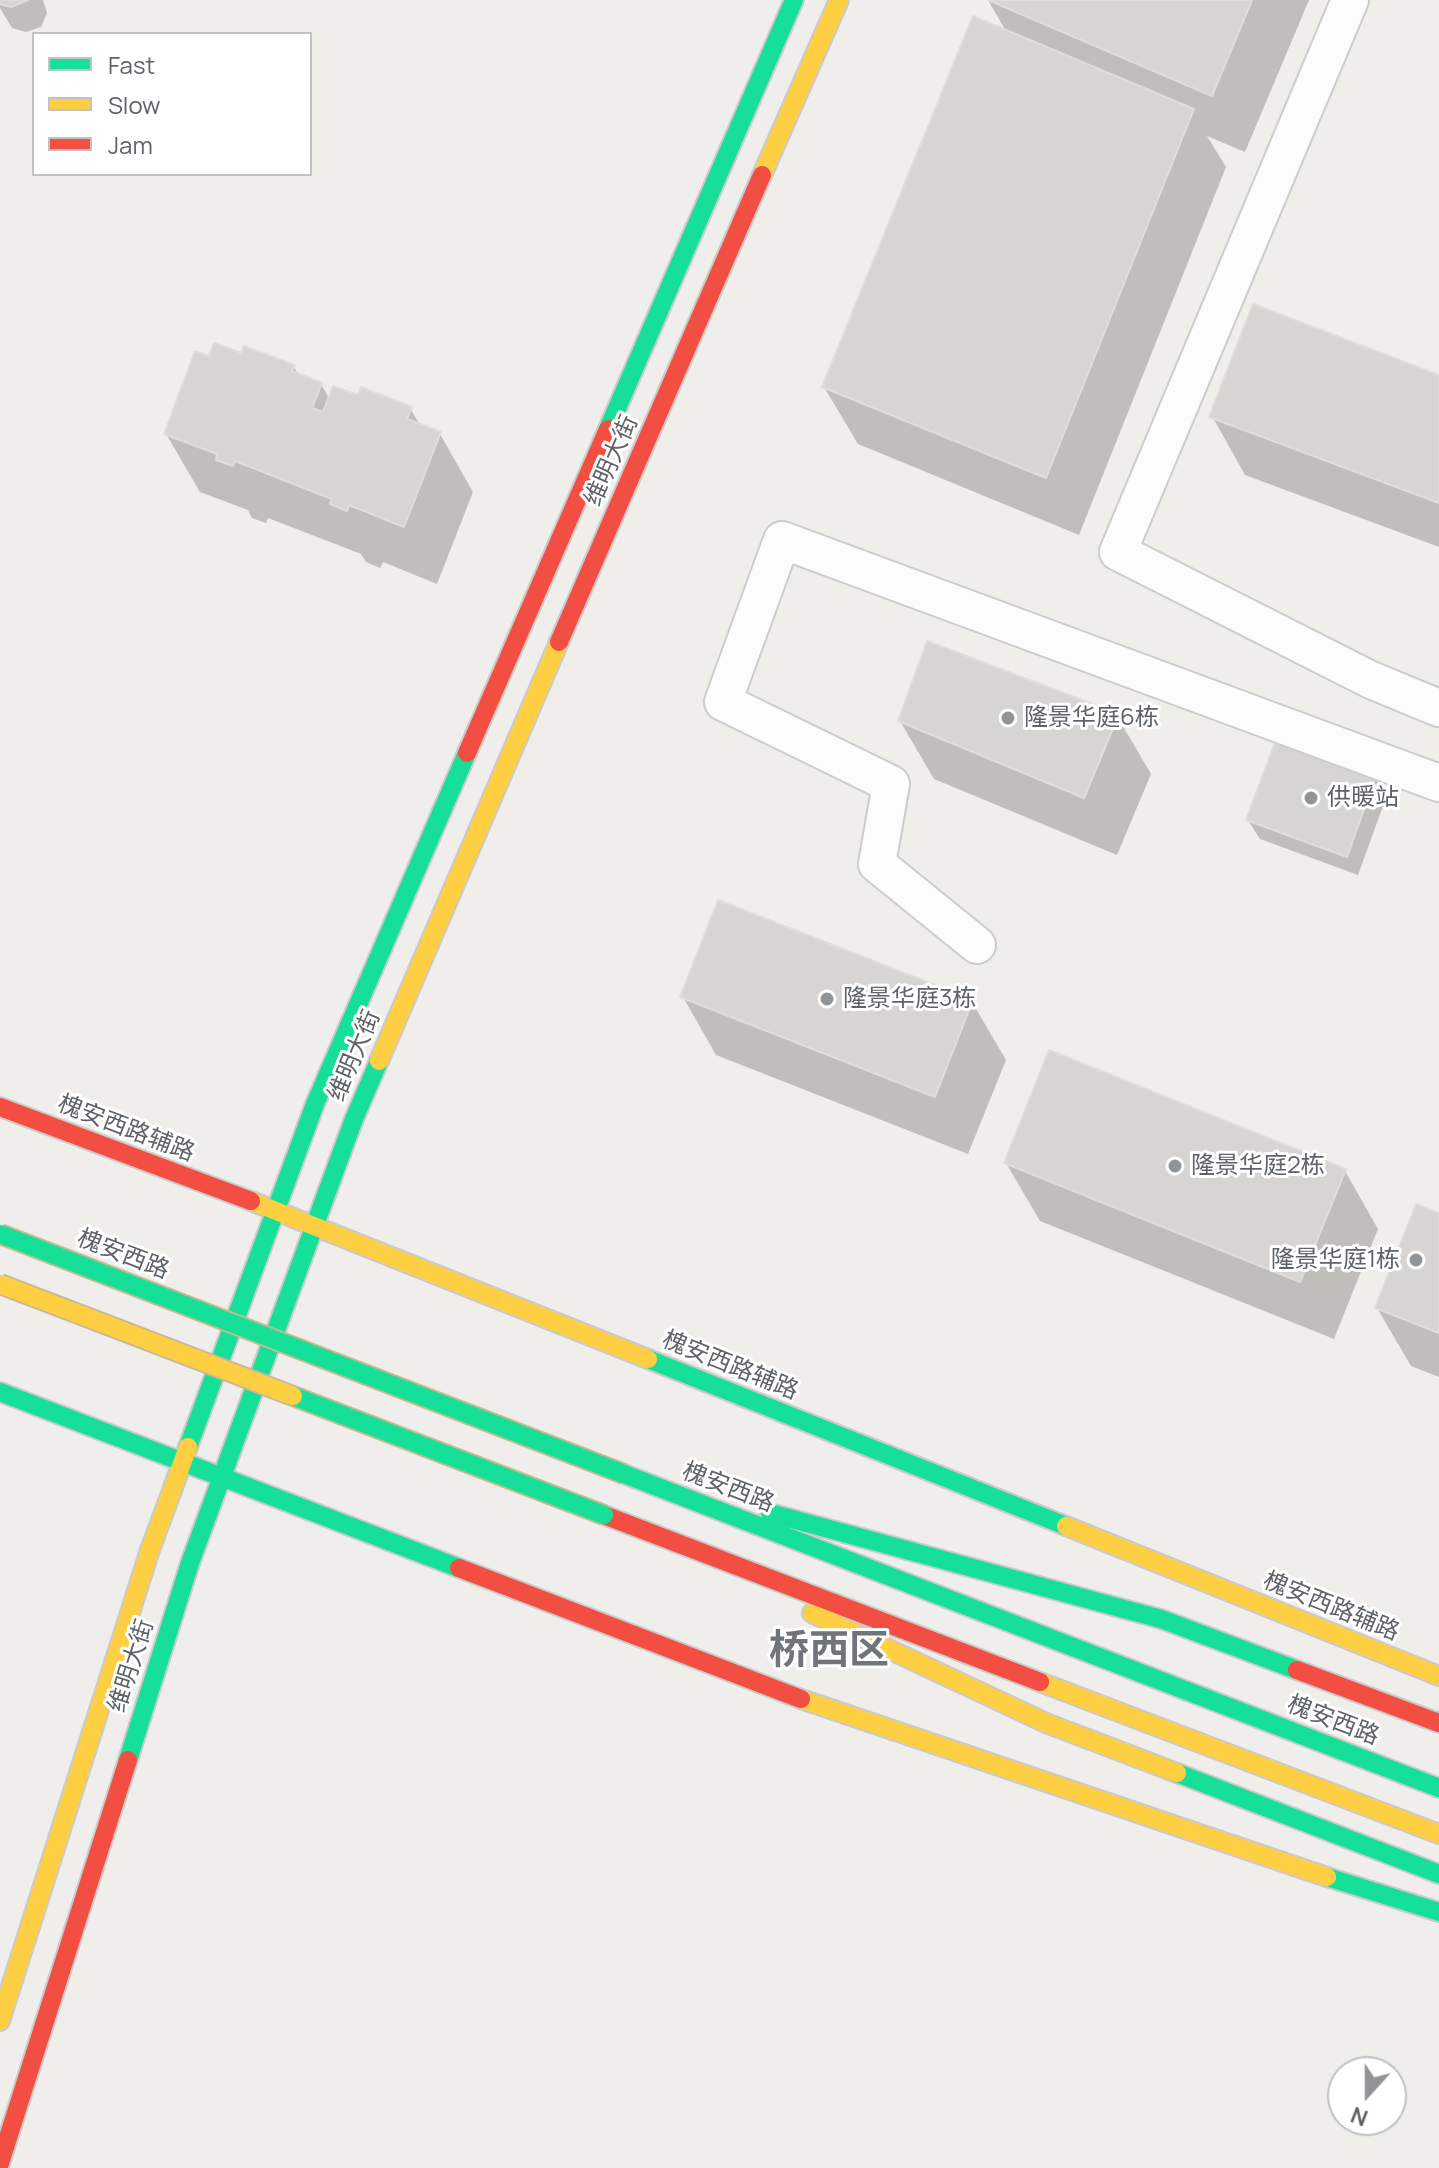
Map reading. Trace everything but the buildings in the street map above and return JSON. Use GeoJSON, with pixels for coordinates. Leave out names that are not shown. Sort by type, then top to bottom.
{"type":"FeatureCollection","features":[{"type":"Feature","properties":{"kind":"main road","name":"维明大街"},"geometry":{"type":"LineString","coordinates":[[0,2021],[150,1550],[315,1104],[794,0]]}},
{"type":"Feature","properties":{"kind":"main road","name":"维明大街"},"geometry":{"type":"LineString","coordinates":[[0,2163],[190,1563],[354,1119],[839,0]]}},
{"type":"Feature","properties":{"kind":"main road","name":"槐安西路辅路"},"geometry":{"type":"LineString","coordinates":[[0,1107],[315,1225],[1439,1676]]}},
{"type":"Feature","properties":{"kind":"main road","name":"槐安西路"},"geometry":{"type":"LineString","coordinates":[[0,1234],[1439,1788]]}},
{"type":"Feature","properties":{"kind":"main road"},"geometry":{"type":"LineString","coordinates":[[0,1284],[1439,1834]]}},
{"type":"Feature","properties":{"kind":"main road"},"geometry":{"type":"LineString","coordinates":[[0,1392],[776,1690],[1392,1899],[1439,1912]]}},
{"type":"Feature","properties":{"kind":"main road"},"geometry":{"type":"LineString","coordinates":[[624,1474],[1161,1619],[1439,1723]]}},
{"type":"Feature","properties":{"kind":"main road"},"geometry":{"type":"LineString","coordinates":[[604,1515],[1046,1723],[1439,1874]]}},
{"type":"Feature","properties":{"kind":"street"},"geometry":{"type":"LineString","coordinates":[[1350,0],[1118,552],[1371,680],[1439,708]]}},
{"type":"Feature","properties":{"kind":"street"},"geometry":{"type":"LineString","coordinates":[[977,945],[877,864],[891,784],[723,702],[782,540],[1439,783]]}},
{"type":"Feature","properties":{"kind":"traffic: fast"},"geometry":{"type":"LineString","coordinates":[[608,429],[794,0]]}},
{"type":"Feature","properties":{"kind":"traffic: fast"},"geometry":{"type":"LineString","coordinates":[[188,1447],[315,1104],[467,753]]}},
{"type":"Feature","properties":{"kind":"traffic: fast"},"geometry":{"type":"LineString","coordinates":[[128,1760],[190,1563],[354,1119],[379,1061]]}},
{"type":"Feature","properties":{"kind":"traffic: fast"},"geometry":{"type":"LineString","coordinates":[[0,1234],[624,1474]]}},
{"type":"Feature","properties":{"kind":"traffic: fast"},"geometry":{"type":"LineString","coordinates":[[648,1359],[1066,1526]]}},
{"type":"Feature","properties":{"kind":"traffic: fast"},"geometry":{"type":"LineString","coordinates":[[0,1392],[459,1568]]}},
{"type":"Feature","properties":{"kind":"traffic: fast"},"geometry":{"type":"LineString","coordinates":[[293,1396],[604,1515]]}},
{"type":"Feature","properties":{"kind":"traffic: fast"},"geometry":{"type":"LineString","coordinates":[[624,1474],[1439,1788]]}},
{"type":"Feature","properties":{"kind":"traffic: fast"},"geometry":{"type":"LineString","coordinates":[[770,1513],[1161,1619],[1297,1670]]}},
{"type":"Feature","properties":{"kind":"traffic: fast"},"geometry":{"type":"LineString","coordinates":[[1177,1773],[1439,1874]]}},
{"type":"Feature","properties":{"kind":"traffic: fast"},"geometry":{"type":"LineString","coordinates":[[1327,1877],[1439,1912]]}},
{"type":"Feature","properties":{"kind":"traffic: slow"},"geometry":{"type":"LineString","coordinates":[[762,175],[839,0]]}},
{"type":"Feature","properties":{"kind":"traffic: slow"},"geometry":{"type":"LineString","coordinates":[[379,1061],[559,642]]}},
{"type":"Feature","properties":{"kind":"traffic: slow"},"geometry":{"type":"LineString","coordinates":[[251,1201],[648,1359]]}},
{"type":"Feature","properties":{"kind":"traffic: slow"},"geometry":{"type":"LineString","coordinates":[[0,1284],[293,1396]]}},
{"type":"Feature","properties":{"kind":"traffic: slow"},"geometry":{"type":"LineString","coordinates":[[0,2021],[150,1550],[188,1447]]}},
{"type":"Feature","properties":{"kind":"traffic: slow"},"geometry":{"type":"LineString","coordinates":[[1066,1526],[1439,1676]]}},
{"type":"Feature","properties":{"kind":"traffic: slow"},"geometry":{"type":"LineString","coordinates":[[812,1613],[1046,1723],[1177,1773]]}},
{"type":"Feature","properties":{"kind":"traffic: slow"},"geometry":{"type":"LineString","coordinates":[[1040,1682],[1439,1834]]}},
{"type":"Feature","properties":{"kind":"traffic: slow"},"geometry":{"type":"LineString","coordinates":[[801,1699],[1327,1877]]}},
{"type":"Feature","properties":{"kind":"traffic: jam"},"geometry":{"type":"LineString","coordinates":[[559,642],[762,175]]}},
{"type":"Feature","properties":{"kind":"traffic: jam"},"geometry":{"type":"LineString","coordinates":[[467,753],[608,429]]}},
{"type":"Feature","properties":{"kind":"traffic: jam"},"geometry":{"type":"LineString","coordinates":[[0,1107],[251,1201]]}},
{"type":"Feature","properties":{"kind":"traffic: jam"},"geometry":{"type":"LineString","coordinates":[[604,1515],[1040,1682]]}},
{"type":"Feature","properties":{"kind":"traffic: jam"},"geometry":{"type":"LineString","coordinates":[[459,1568],[801,1699]]}},
{"type":"Feature","properties":{"kind":"traffic: jam"},"geometry":{"type":"LineString","coordinates":[[1297,1670],[1439,1723]]}},
{"type":"Feature","properties":{"kind":"traffic: jam"},"geometry":{"type":"LineString","coordinates":[[0,2163],[128,1760]]}},
{"type":"Feature","properties":{"kind":"place","name":"隆景华庭6栋"},"geometry":{"type":"Point","coordinates":[1008,718]}},
{"type":"Feature","properties":{"kind":"place","name":"供暖站"},"geometry":{"type":"Point","coordinates":[1311,798]}},
{"type":"Feature","properties":{"kind":"place","name":"隆景华庭3栋"},"geometry":{"type":"Point","coordinates":[827,999]}},
{"type":"Feature","properties":{"kind":"place","name":"隆景华庭2栋"},"geometry":{"type":"Point","coordinates":[1175,1166]}},
{"type":"Feature","properties":{"kind":"place","name":"隆景华庭1栋"},"geometry":{"type":"Point","coordinates":[1416,1260]}},
{"type":"Feature","properties":{"kind":"district","name":"桥西区"},"geometry":{"type":"Point","coordinates":[829,1652]}}]}
